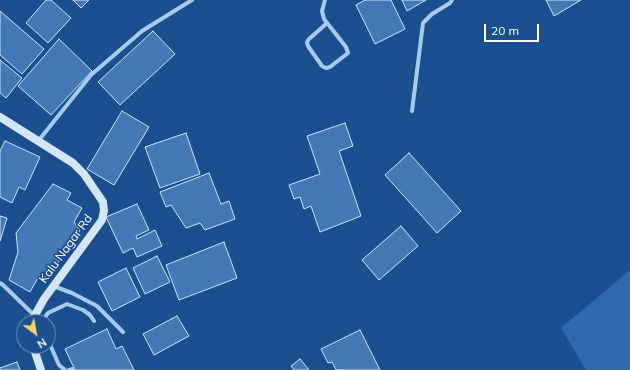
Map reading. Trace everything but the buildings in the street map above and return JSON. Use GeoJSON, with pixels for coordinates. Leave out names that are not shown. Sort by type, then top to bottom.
{"type":"FeatureCollection","features":[{"type":"Feature","properties":{"kind":"street"},"geometry":{"type":"LineString","coordinates":[[39,140],[91,75],[142,31],[192,0]]}},
{"type":"Feature","properties":{"kind":"street"},"geometry":{"type":"LineString","coordinates":[[325,0],[322,11],[327,23],[346,47],[348,53],[330,67],[326,68],[322,66],[308,46],[307,42],[327,23]]}},
{"type":"Feature","properties":{"kind":"street"},"geometry":{"type":"LineString","coordinates":[[412,111],[423,23],[432,14],[450,3],[452,0]]}},
{"type":"Feature","properties":{"kind":"street","name":"Kalu Nagar Rd"},"geometry":{"type":"LineString","coordinates":[[0,117],[39,140],[73,163],[84,174],[103,202],[104,211],[102,220],[53,286],[37,314]]}},
{"type":"Feature","properties":{"kind":"street"},"geometry":{"type":"LineString","coordinates":[[0,283],[29,314]]}},
{"type":"Feature","properties":{"kind":"street"},"geometry":{"type":"LineString","coordinates":[[53,286],[72,293],[98,306],[123,332]]}},
{"type":"Feature","properties":{"kind":"street"},"geometry":{"type":"LineString","coordinates":[[47,314],[67,304],[74,305],[83,310],[94,320]]}},
{"type":"Feature","properties":{"kind":"street"},"geometry":{"type":"LineString","coordinates":[[36,354],[41,370]]}},
{"type":"Feature","properties":{"kind":"street"},"geometry":{"type":"LineString","coordinates":[[54,354],[59,365],[65,370]]}},
{"type":"Feature","properties":{"kind":"shaded area"},"geometry":{"type":"Polygon","coordinates":[[[630,270],[630,370],[586,370],[561,328],[630,270]]]}}]}
